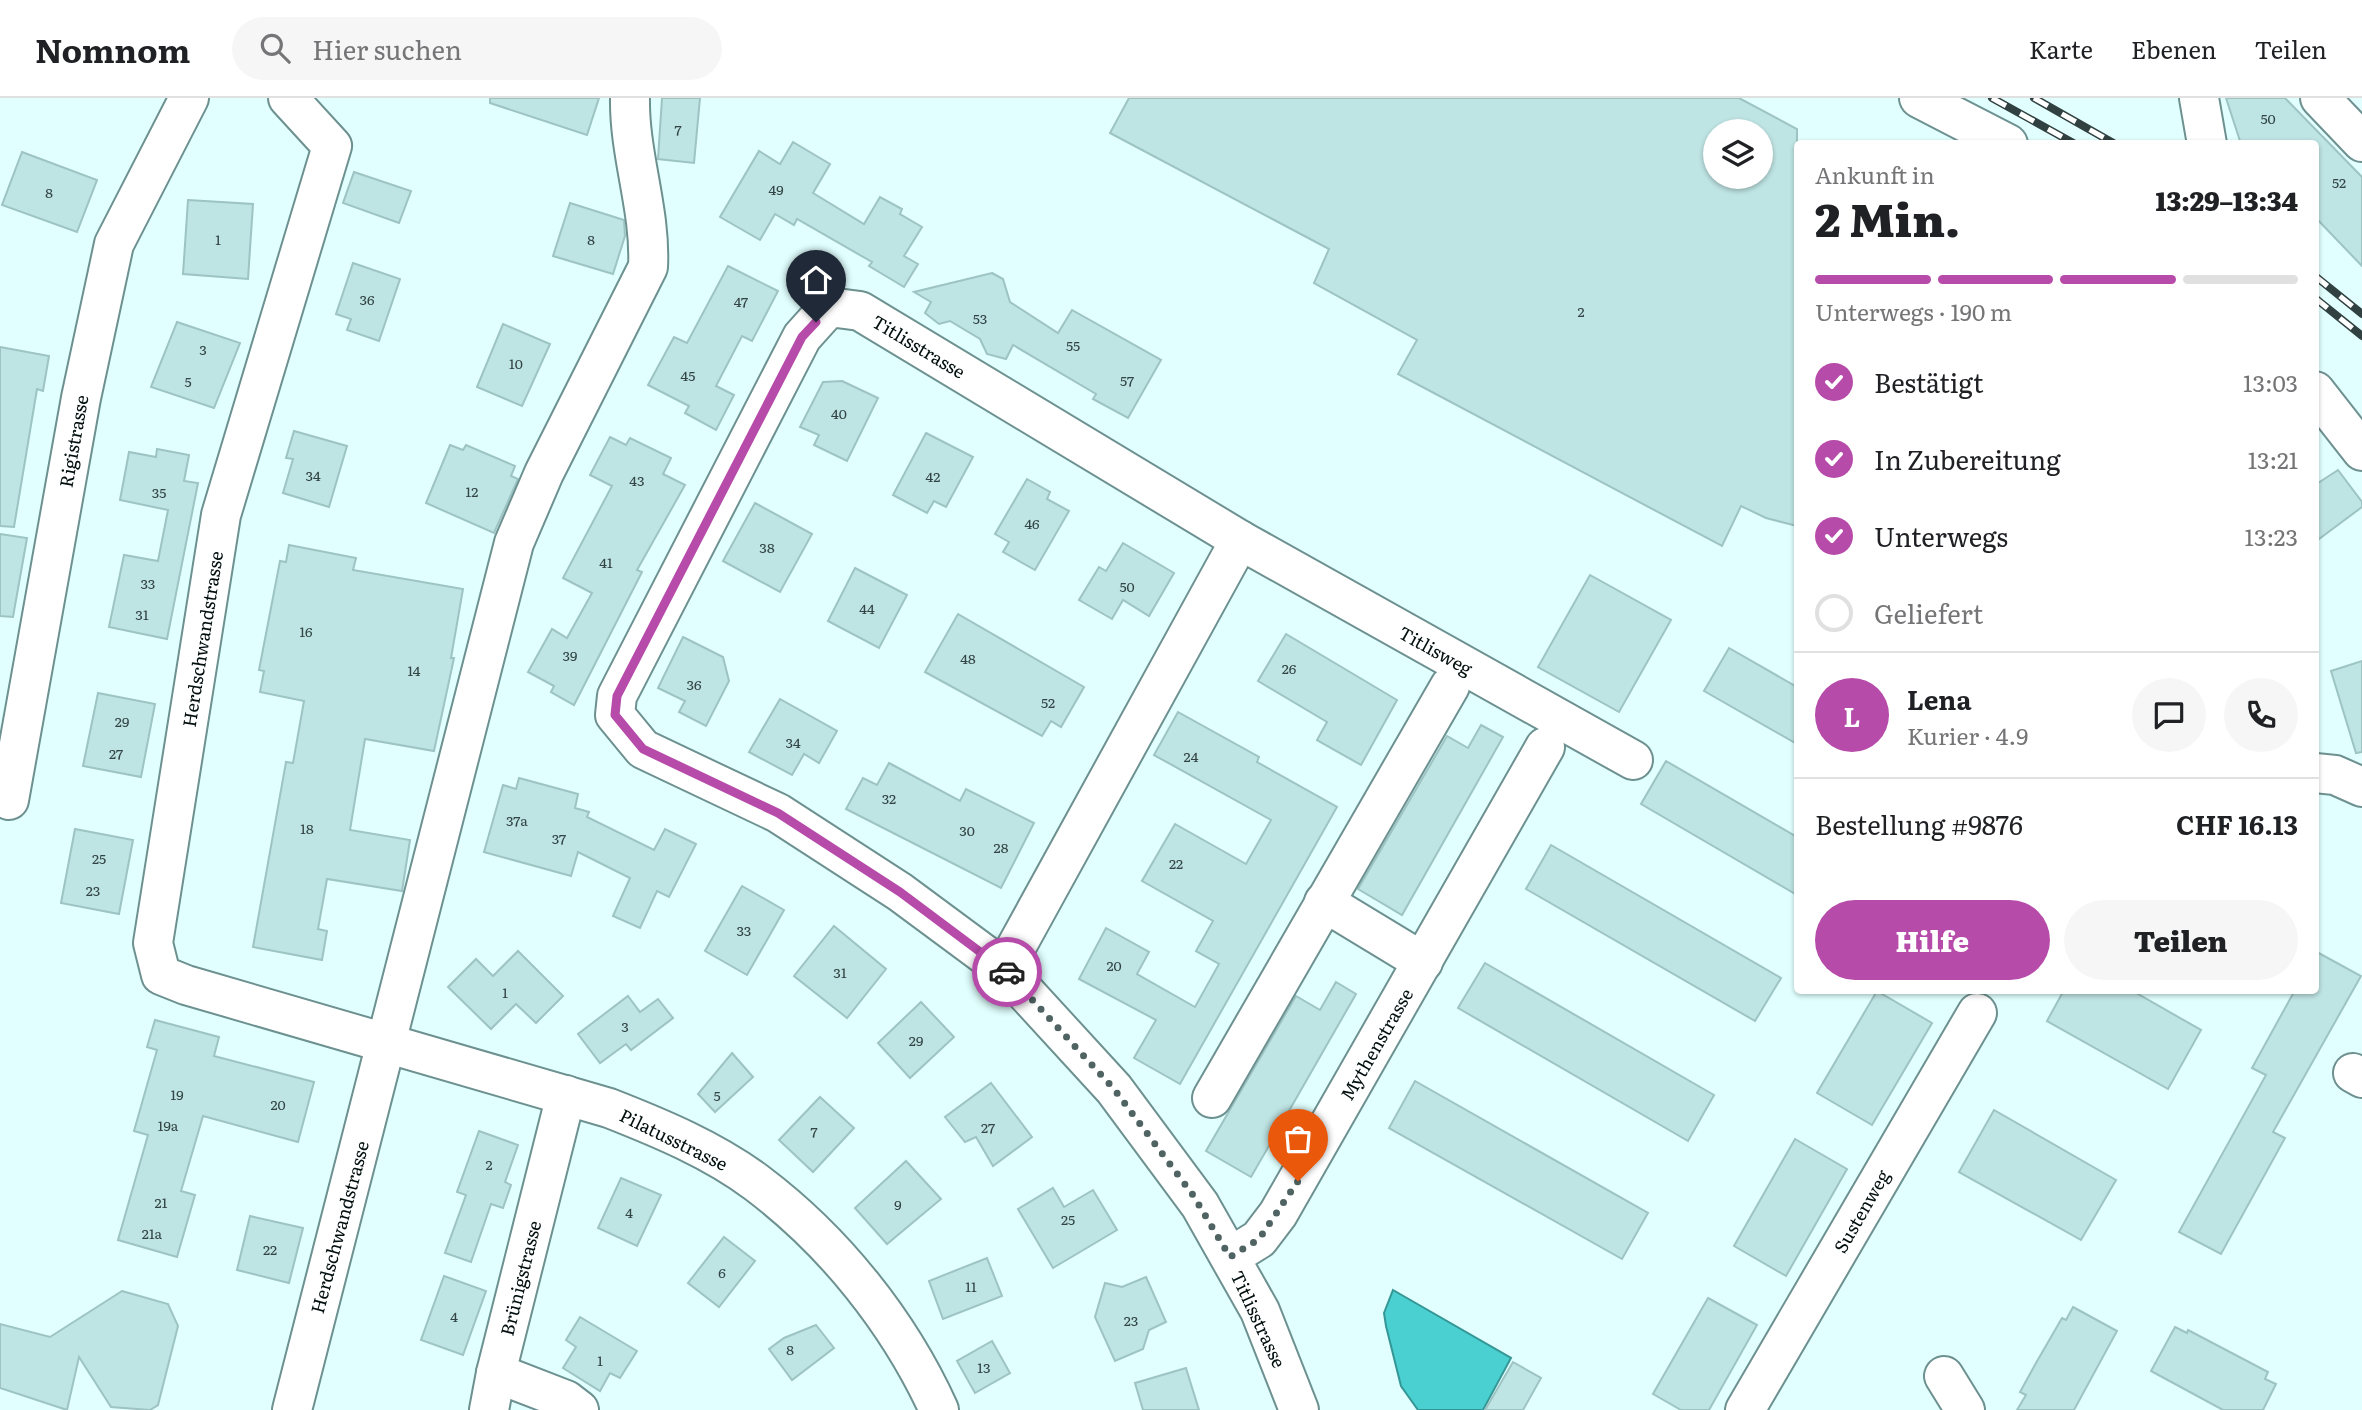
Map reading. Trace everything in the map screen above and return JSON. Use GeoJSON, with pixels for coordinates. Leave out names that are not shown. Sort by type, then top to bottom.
{"type":"FeatureCollection","features":[{"type":"Feature","properties":{"kind":"street","name":"Rigistrasse"},"geometry":{"type":"LineString","coordinates":[[9,800],[81,398],[114,244],[189,98]]}},
{"type":"Feature","properties":{"kind":"street","name":"Herdschwandstrasse"},"geometry":{"type":"LineString","coordinates":[[288,98],[332,146],[221,515],[153,943],[161,975],[386,1044]]}},
{"type":"Feature","properties":{"kind":"street","name":"Herdschwandstrasse"},"geometry":{"type":"LineString","coordinates":[[292,1410],[514,543],[544,473],[648,267],[650,232],[630,121],[631,98]]}},
{"type":"Feature","properties":{"kind":"street"},"geometry":{"type":"LineString","coordinates":[[1919,98],[2000,140]]}},
{"type":"Feature","properties":{"kind":"street"},"geometry":{"type":"LineString","coordinates":[[2199,98],[2206,140]]}},
{"type":"Feature","properties":{"kind":"street"},"geometry":{"type":"LineString","coordinates":[[2320,98],[2362,142]]}},
{"type":"Feature","properties":{"kind":"street","name":"Titlisstrasse"},"geometry":{"type":"LineString","coordinates":[[1240,540],[860,311],[829,307],[802,337],[617,696],[615,715],[643,749],[778,813],[900,892],[1004,969],[1114,1089],[1193,1195],[1260,1311],[1299,1410]]}},
{"type":"Feature","properties":{"kind":"street"},"geometry":{"type":"LineString","coordinates":[[2319,396],[2362,451]]}},
{"type":"Feature","properties":{"kind":"street"},"geometry":{"type":"LineString","coordinates":[[1004,969],[1240,540]]}},
{"type":"Feature","properties":{"kind":"street","name":"Titlisweg"},"geometry":{"type":"LineString","coordinates":[[1240,540],[1633,760]]}},
{"type":"Feature","properties":{"kind":"street"},"geometry":{"type":"LineString","coordinates":[[1212,1098],[1450,686]]}},
{"type":"Feature","properties":{"kind":"street","name":"Mythenstrasse"},"geometry":{"type":"LineString","coordinates":[[1230,1257],[1259,1239],[1279,1214],[1545,747]]}},
{"type":"Feature","properties":{"kind":"street"},"geometry":{"type":"LineString","coordinates":[[2319,773],[2335,775],[2362,787]]}},
{"type":"Feature","properties":{"kind":"street"},"geometry":{"type":"LineString","coordinates":[[1324,902],[1423,962]]}},
{"type":"Feature","properties":{"kind":"street","name":"Sustenweg"},"geometry":{"type":"LineString","coordinates":[[1745,1410],[1977,1013]]}},
{"type":"Feature","properties":{"kind":"street","name":"Pilatusstrasse"},"geometry":{"type":"LineString","coordinates":[[386,1044],[566,1095],[650,1124],[709,1153],[757,1183],[833,1253],[875,1300],[908,1352],[939,1410]]}},
{"type":"Feature","properties":{"kind":"street","name":"Brünigstrasse"},"geometry":{"type":"LineString","coordinates":[[489,1410],[566,1095]]}},
{"type":"Feature","properties":{"kind":"street"},"geometry":{"type":"LineString","coordinates":[[496,1373],[566,1400],[579,1410]]}},
{"type":"Feature","properties":{"kind":"street"},"geometry":{"type":"LineString","coordinates":[[1944,1376],[1965,1410]]}},
{"type":"Feature","properties":{"kind":"water"},"geometry":{"type":"Polygon","coordinates":[[[1393,1290],[1511,1358],[1483,1410],[1418,1410],[1401,1386],[1386,1326],[1384,1313],[1393,1290]]]}},
{"type":"Feature","properties":{"kind":"building"},"geometry":{"type":"Polygon","coordinates":[[[490,98],[599,98],[587,135],[490,103],[490,98]]]}},
{"type":"Feature","properties":{"kind":"building"},"geometry":{"type":"Polygon","coordinates":[[[662,98],[700,98],[694,163],[658,159],[662,98]]]}},
{"type":"Feature","properties":{"kind":"building"},"geometry":{"type":"Polygon","coordinates":[[[1129,98],[1739,98],[1797,129],[1797,140],[1794,140],[1794,525],[1766,518],[1741,506],[1722,546],[1398,374],[1417,340],[1314,283],[1329,249],[1110,133],[1129,98]]]}},
{"type":"Feature","properties":{"kind":"building"},"geometry":{"type":"Polygon","coordinates":[[[2226,98],[2285,98],[2362,177],[2362,266],[2319,221],[2319,140],[2240,140],[2226,98]]]}},
{"type":"Feature","properties":{"kind":"building"},"geometry":{"type":"Polygon","coordinates":[[[793,142],[830,164],[813,193],[864,224],[880,197],[902,209],[900,214],[922,227],[904,256],[918,264],[904,287],[869,266],[872,262],[797,219],[794,225],[775,214],[760,240],[720,217],[759,151],[780,164],[793,142]]]}},
{"type":"Feature","properties":{"kind":"building"},"geometry":{"type":"Polygon","coordinates":[[[22,152],[97,180],[77,232],[2,205],[22,152]]]}},
{"type":"Feature","properties":{"kind":"building"},"geometry":{"type":"Polygon","coordinates":[[[354,172],[411,191],[399,223],[343,203],[354,172]]]}},
{"type":"Feature","properties":{"kind":"building"},"geometry":{"type":"Polygon","coordinates":[[[188,200],[253,204],[248,279],[183,274],[188,200]]]}},
{"type":"Feature","properties":{"kind":"building"},"geometry":{"type":"Polygon","coordinates":[[[570,203],[624,220],[625,236],[613,274],[553,256],[570,203]]]}},
{"type":"Feature","properties":{"kind":"building"},"geometry":{"type":"Polygon","coordinates":[[[353,263],[400,279],[379,341],[347,330],[351,319],[336,314],[353,263]]]}},
{"type":"Feature","properties":{"kind":"building"},"geometry":{"type":"Polygon","coordinates":[[[728,266],[778,291],[752,341],[742,336],[716,386],[734,395],[716,430],[685,413],[689,406],[648,385],[674,337],[687,343],[728,266]]]}},
{"type":"Feature","properties":{"kind":"building"},"geometry":{"type":"Polygon","coordinates":[[[992,273],[1003,279],[1010,302],[1058,333],[1072,310],[1161,360],[1128,418],[1093,399],[1096,394],[1013,345],[1006,359],[987,354],[980,339],[950,321],[939,324],[925,313],[931,302],[914,292],[992,273]]]}},
{"type":"Feature","properties":{"kind":"building"},"geometry":{"type":"Polygon","coordinates":[[[177,322],[240,343],[214,408],[151,387],[177,322]]]}},
{"type":"Feature","properties":{"kind":"building"},"geometry":{"type":"Polygon","coordinates":[[[503,324],[550,344],[522,406],[477,387],[503,324]]]}},
{"type":"Feature","properties":{"kind":"building"},"geometry":{"type":"Polygon","coordinates":[[[0,347],[49,356],[43,391],[37,389],[14,527],[0,526],[0,347]]]}},
{"type":"Feature","properties":{"kind":"building"},"geometry":{"type":"Polygon","coordinates":[[[842,381],[878,398],[847,461],[814,445],[819,435],[800,427],[823,382],[842,381]]]}},
{"type":"Feature","properties":{"kind":"building"},"geometry":{"type":"Polygon","coordinates":[[[294,431],[347,446],[329,507],[283,493],[293,459],[286,458],[294,431]]]}},
{"type":"Feature","properties":{"kind":"building"},"geometry":{"type":"Polygon","coordinates":[[[926,433],[973,457],[946,507],[934,501],[927,513],[893,495],[926,433]]]}},
{"type":"Feature","properties":{"kind":"building"},"geometry":{"type":"Polygon","coordinates":[[[610,437],[626,445],[630,438],[671,458],[663,474],[685,485],[637,570],[642,572],[574,705],[551,692],[554,686],[528,672],[552,629],[567,638],[592,593],[563,578],[612,486],[590,475],[610,437]]]}},
{"type":"Feature","properties":{"kind":"building"},"geometry":{"type":"Polygon","coordinates":[[[450,445],[463,450],[466,445],[515,466],[511,476],[518,479],[494,533],[426,503],[450,445]]]}},
{"type":"Feature","properties":{"kind":"building"},"geometry":{"type":"Polygon","coordinates":[[[157,449],[189,455],[184,481],[198,483],[167,639],[109,627],[124,555],[158,561],[168,510],[120,500],[129,452],[156,457],[157,449]]]}},
{"type":"Feature","properties":{"kind":"building"},"geometry":{"type":"Polygon","coordinates":[[[2338,470],[2362,502],[2362,507],[2319,539],[2319,482],[2338,470]]]}},
{"type":"Feature","properties":{"kind":"building"},"geometry":{"type":"Polygon","coordinates":[[[1027,479],[1050,492],[1047,499],[1069,511],[1035,570],[1003,552],[1009,542],[995,534],[1027,479]]]}},
{"type":"Feature","properties":{"kind":"building"},"geometry":{"type":"Polygon","coordinates":[[[755,503],[812,534],[780,592],[723,561],[755,503]]]}},
{"type":"Feature","properties":{"kind":"building"},"geometry":{"type":"Polygon","coordinates":[[[0,534],[27,538],[13,617],[0,616],[0,534]]]}},
{"type":"Feature","properties":{"kind":"building"},"geometry":{"type":"Polygon","coordinates":[[[1123,543],[1174,573],[1149,616],[1123,600],[1112,619],[1079,600],[1099,567],[1106,571],[1123,543]]]}},
{"type":"Feature","properties":{"kind":"building"},"geometry":{"type":"Polygon","coordinates":[[[289,545],[356,558],[353,570],[463,589],[451,658],[454,658],[434,751],[365,739],[350,830],[410,840],[402,891],[327,879],[318,929],[327,931],[322,960],[253,947],[286,762],[293,763],[304,701],[260,692],[264,671],[259,670],[280,561],[286,562],[289,545]]]}},
{"type":"Feature","properties":{"kind":"building"},"geometry":{"type":"Polygon","coordinates":[[[855,568],[907,595],[879,648],[828,621],[855,568]]]}},
{"type":"Feature","properties":{"kind":"building"},"geometry":{"type":"Polygon","coordinates":[[[1590,575],[1671,620],[1619,712],[1538,667],[1590,575]]]}},
{"type":"Feature","properties":{"kind":"building"},"geometry":{"type":"Polygon","coordinates":[[[958,614],[1084,687],[1061,727],[1051,721],[1042,736],[925,672],[958,614]]]}},
{"type":"Feature","properties":{"kind":"building"},"geometry":{"type":"Polygon","coordinates":[[[1286,634],[1397,700],[1361,765],[1317,740],[1327,722],[1258,681],[1286,634]]]}},
{"type":"Feature","properties":{"kind":"building"},"geometry":{"type":"Polygon","coordinates":[[[683,637],[723,657],[729,681],[706,726],[679,712],[685,701],[658,688],[683,637]]]}},
{"type":"Feature","properties":{"kind":"building"},"geometry":{"type":"Polygon","coordinates":[[[1729,648],[1794,685],[1794,742],[1704,691],[1729,648]]]}},
{"type":"Feature","properties":{"kind":"building"},"geometry":{"type":"Polygon","coordinates":[[[2362,661],[2362,752],[2356,753],[2331,671],[2362,661]]]}},
{"type":"Feature","properties":{"kind":"building"},"geometry":{"type":"Polygon","coordinates":[[[98,693],[155,704],[141,777],[83,766],[98,693]]]}},
{"type":"Feature","properties":{"kind":"building"},"geometry":{"type":"Polygon","coordinates":[[[780,699],[837,731],[819,763],[804,754],[792,775],[749,752],[780,699]]]}},
{"type":"Feature","properties":{"kind":"building"},"geometry":{"type":"Polygon","coordinates":[[[1178,712],[1259,757],[1257,762],[1337,807],[1180,1084],[1134,1058],[1156,1020],[1079,979],[1106,928],[1149,952],[1137,974],[1195,1007],[1219,964],[1196,951],[1213,921],[1142,881],[1175,824],[1246,864],[1271,820],[1154,755],[1178,712]]]}},
{"type":"Feature","properties":{"kind":"building"},"geometry":{"type":"Polygon","coordinates":[[[1481,725],[1503,737],[1402,915],[1358,889],[1447,736],[1468,748],[1481,725]]]}},
{"type":"Feature","properties":{"kind":"building"},"geometry":{"type":"Polygon","coordinates":[[[1666,761],[1794,835],[1794,893],[1641,804],[1666,761]]]}},
{"type":"Feature","properties":{"kind":"building"},"geometry":{"type":"Polygon","coordinates":[[[889,763],[960,801],[966,789],[1034,823],[1001,888],[846,809],[863,778],[877,785],[889,763]]]}},
{"type":"Feature","properties":{"kind":"building"},"geometry":{"type":"Polygon","coordinates":[[[519,778],[578,794],[575,808],[589,812],[587,817],[654,850],[665,829],[696,844],[669,897],[657,891],[640,928],[613,916],[630,878],[578,852],[571,876],[484,852],[503,785],[516,789],[519,778]]]}},
{"type":"Feature","properties":{"kind":"building"},"geometry":{"type":"Polygon","coordinates":[[[75,829],[133,840],[119,914],[61,903],[75,829]]]}},
{"type":"Feature","properties":{"kind":"building"},"geometry":{"type":"Polygon","coordinates":[[[1551,845],[1781,978],[1755,1021],[1526,889],[1551,845]]]}},
{"type":"Feature","properties":{"kind":"building"},"geometry":{"type":"Polygon","coordinates":[[[742,886],[784,910],[747,975],[705,951],[742,886]]]}},
{"type":"Feature","properties":{"kind":"building"},"geometry":{"type":"Polygon","coordinates":[[[834,926],[886,969],[847,1018],[794,976],[834,926]]]}},
{"type":"Feature","properties":{"kind":"building"},"geometry":{"type":"Polygon","coordinates":[[[518,951],[563,996],[536,1023],[516,1004],[491,1029],[448,987],[476,959],[493,976],[518,951]]]}},
{"type":"Feature","properties":{"kind":"building"},"geometry":{"type":"Polygon","coordinates":[[[2319,953],[2361,976],[2273,1132],[2285,1138],[2221,1254],[2179,1232],[2266,1075],[2252,1068],[2293,994],[2319,994],[2319,953]]]}},
{"type":"Feature","properties":{"kind":"building"},"geometry":{"type":"Polygon","coordinates":[[[1485,963],[1714,1095],[1688,1141],[1458,1008],[1485,963]]]}},
{"type":"Feature","properties":{"kind":"building"},"geometry":{"type":"Polygon","coordinates":[[[1336,982],[1356,994],[1251,1177],[1206,1151],[1296,996],[1320,1010],[1336,982]]]}},
{"type":"Feature","properties":{"kind":"building"},"geometry":{"type":"Polygon","coordinates":[[[1875,994],[1882,994],[1932,1023],[1872,1125],[1817,1093],[1875,994]]]}},
{"type":"Feature","properties":{"kind":"building"},"geometry":{"type":"Polygon","coordinates":[[[2062,994],[2138,994],[2201,1030],[2168,1089],[2047,1021],[2062,994]]]}},
{"type":"Feature","properties":{"kind":"building"},"geometry":{"type":"Polygon","coordinates":[[[628,996],[640,1012],[658,999],[673,1018],[631,1050],[626,1044],[600,1063],[578,1034],[628,996]]]}},
{"type":"Feature","properties":{"kind":"building"},"geometry":{"type":"Polygon","coordinates":[[[921,1002],[954,1037],[910,1078],[878,1043],[921,1002]]]}},
{"type":"Feature","properties":{"kind":"building"},"geometry":{"type":"Polygon","coordinates":[[[155,1020],[219,1037],[214,1056],[314,1082],[298,1142],[203,1116],[181,1191],[195,1195],[177,1257],[118,1240],[148,1135],[134,1131],[157,1050],[147,1047],[155,1020]]]}},
{"type":"Feature","properties":{"kind":"building"},"geometry":{"type":"Polygon","coordinates":[[[732,1053],[753,1077],[715,1112],[698,1094],[732,1053]]]}},
{"type":"Feature","properties":{"kind":"building"},"geometry":{"type":"Polygon","coordinates":[[[1415,1081],[1648,1213],[1622,1259],[1389,1128],[1415,1081]]]}},
{"type":"Feature","properties":{"kind":"building"},"geometry":{"type":"Polygon","coordinates":[[[991,1083],[1032,1137],[993,1166],[976,1137],[965,1142],[945,1117],[991,1083]]]}},
{"type":"Feature","properties":{"kind":"building"},"geometry":{"type":"Polygon","coordinates":[[[820,1097],[854,1128],[813,1172],[779,1140],[820,1097]]]}},
{"type":"Feature","properties":{"kind":"building"},"geometry":{"type":"Polygon","coordinates":[[[1994,1110],[2116,1180],[2081,1240],[1959,1172],[1994,1110]]]}},
{"type":"Feature","properties":{"kind":"building"},"geometry":{"type":"Polygon","coordinates":[[[479,1131],[518,1145],[505,1182],[511,1185],[503,1208],[491,1204],[471,1262],[445,1253],[466,1195],[457,1192],[479,1131]]]}},
{"type":"Feature","properties":{"kind":"building"},"geometry":{"type":"Polygon","coordinates":[[[1795,1139],[1847,1169],[1786,1276],[1734,1246],[1795,1139]]]}},
{"type":"Feature","properties":{"kind":"building"},"geometry":{"type":"Polygon","coordinates":[[[906,1161],[941,1199],[887,1244],[855,1208],[906,1161]]]}},
{"type":"Feature","properties":{"kind":"building"},"geometry":{"type":"Polygon","coordinates":[[[621,1178],[661,1195],[637,1246],[598,1228],[621,1178]]]}},
{"type":"Feature","properties":{"kind":"building"},"geometry":{"type":"Polygon","coordinates":[[[1053,1188],[1064,1207],[1093,1190],[1117,1230],[1053,1268],[1018,1209],[1053,1188]]]}},
{"type":"Feature","properties":{"kind":"building"},"geometry":{"type":"Polygon","coordinates":[[[250,1216],[303,1228],[289,1283],[237,1270],[250,1216]]]}},
{"type":"Feature","properties":{"kind":"building"},"geometry":{"type":"Polygon","coordinates":[[[724,1237],[755,1261],[719,1307],[688,1283],[724,1237]]]}},
{"type":"Feature","properties":{"kind":"building"},"geometry":{"type":"Polygon","coordinates":[[[987,1258],[1002,1296],[943,1319],[929,1281],[987,1258]]]}},
{"type":"Feature","properties":{"kind":"building"},"geometry":{"type":"Polygon","coordinates":[[[444,1276],[486,1291],[463,1355],[421,1340],[444,1276]]]}},
{"type":"Feature","properties":{"kind":"building"},"geometry":{"type":"Polygon","coordinates":[[[1146,1277],[1166,1322],[1149,1330],[1143,1349],[1115,1361],[1095,1317],[1105,1283],[1122,1287],[1146,1277]]]}},
{"type":"Feature","properties":{"kind":"building"},"geometry":{"type":"Polygon","coordinates":[[[122,1291],[168,1304],[178,1326],[158,1405],[150,1410],[111,1407],[79,1357],[67,1410],[0,1388],[0,1324],[50,1337],[122,1291]]]}},
{"type":"Feature","properties":{"kind":"building"},"geometry":{"type":"Polygon","coordinates":[[[1708,1298],[1757,1325],[1709,1410],[1681,1410],[1653,1394],[1708,1298]]]}},
{"type":"Feature","properties":{"kind":"building"},"geometry":{"type":"Polygon","coordinates":[[[2073,1307],[2117,1331],[2074,1410],[2017,1410],[2026,1395],[2020,1392],[2062,1318],[2066,1320],[2073,1307]]]}},
{"type":"Feature","properties":{"kind":"building"},"geometry":{"type":"Polygon","coordinates":[[[580,1317],[637,1351],[620,1378],[610,1373],[600,1391],[563,1368],[576,1347],[566,1340],[580,1317]]]}},
{"type":"Feature","properties":{"kind":"building"},"geometry":{"type":"Polygon","coordinates":[[[816,1325],[834,1348],[792,1380],[769,1349],[784,1338],[816,1325]]]}},
{"type":"Feature","properties":{"kind":"building"},"geometry":{"type":"Polygon","coordinates":[[[2175,1327],[2187,1333],[2188,1330],[2268,1372],[2265,1379],[2276,1384],[2263,1410],[2223,1410],[2151,1371],[2175,1327]]]}},
{"type":"Feature","properties":{"kind":"building"},"geometry":{"type":"Polygon","coordinates":[[[992,1341],[1010,1373],[975,1393],[957,1361],[992,1341]]]}},
{"type":"Feature","properties":{"kind":"building"},"geometry":{"type":"Polygon","coordinates":[[[1513,1362],[1541,1378],[1523,1410],[1485,1410],[1513,1362]]]}},
{"type":"Feature","properties":{"kind":"building"},"geometry":{"type":"Polygon","coordinates":[[[1186,1368],[1199,1410],[1143,1410],[1135,1383],[1186,1368]]]}},
{"type":"Feature","properties":{"kind":"railway"},"geometry":{"type":"LineString","coordinates":[[1992,98],[2068,140]]}},
{"type":"Feature","properties":{"kind":"railway"},"geometry":{"type":"LineString","coordinates":[[2034,98],[2108,140]]}},
{"type":"Feature","properties":{"kind":"railway"},"geometry":{"type":"LineString","coordinates":[[2319,279],[2362,314]]}},
{"type":"Feature","properties":{"kind":"railway"},"geometry":{"type":"LineString","coordinates":[[2319,301],[2362,336]]}},
{"type":"Feature","properties":{"kind":"way so far"},"geometry":{"type":"LineString","coordinates":[[1007,972],[1114,1089],[1200,1205],[1230,1257],[1259,1239],[1279,1214],[1298,1181]]}},
{"type":"Feature","properties":{"kind":"route"},"geometry":{"type":"LineString","coordinates":[[816,322],[802,337],[617,696],[615,715],[643,749],[778,813],[900,892],[1007,972]]}}]}
